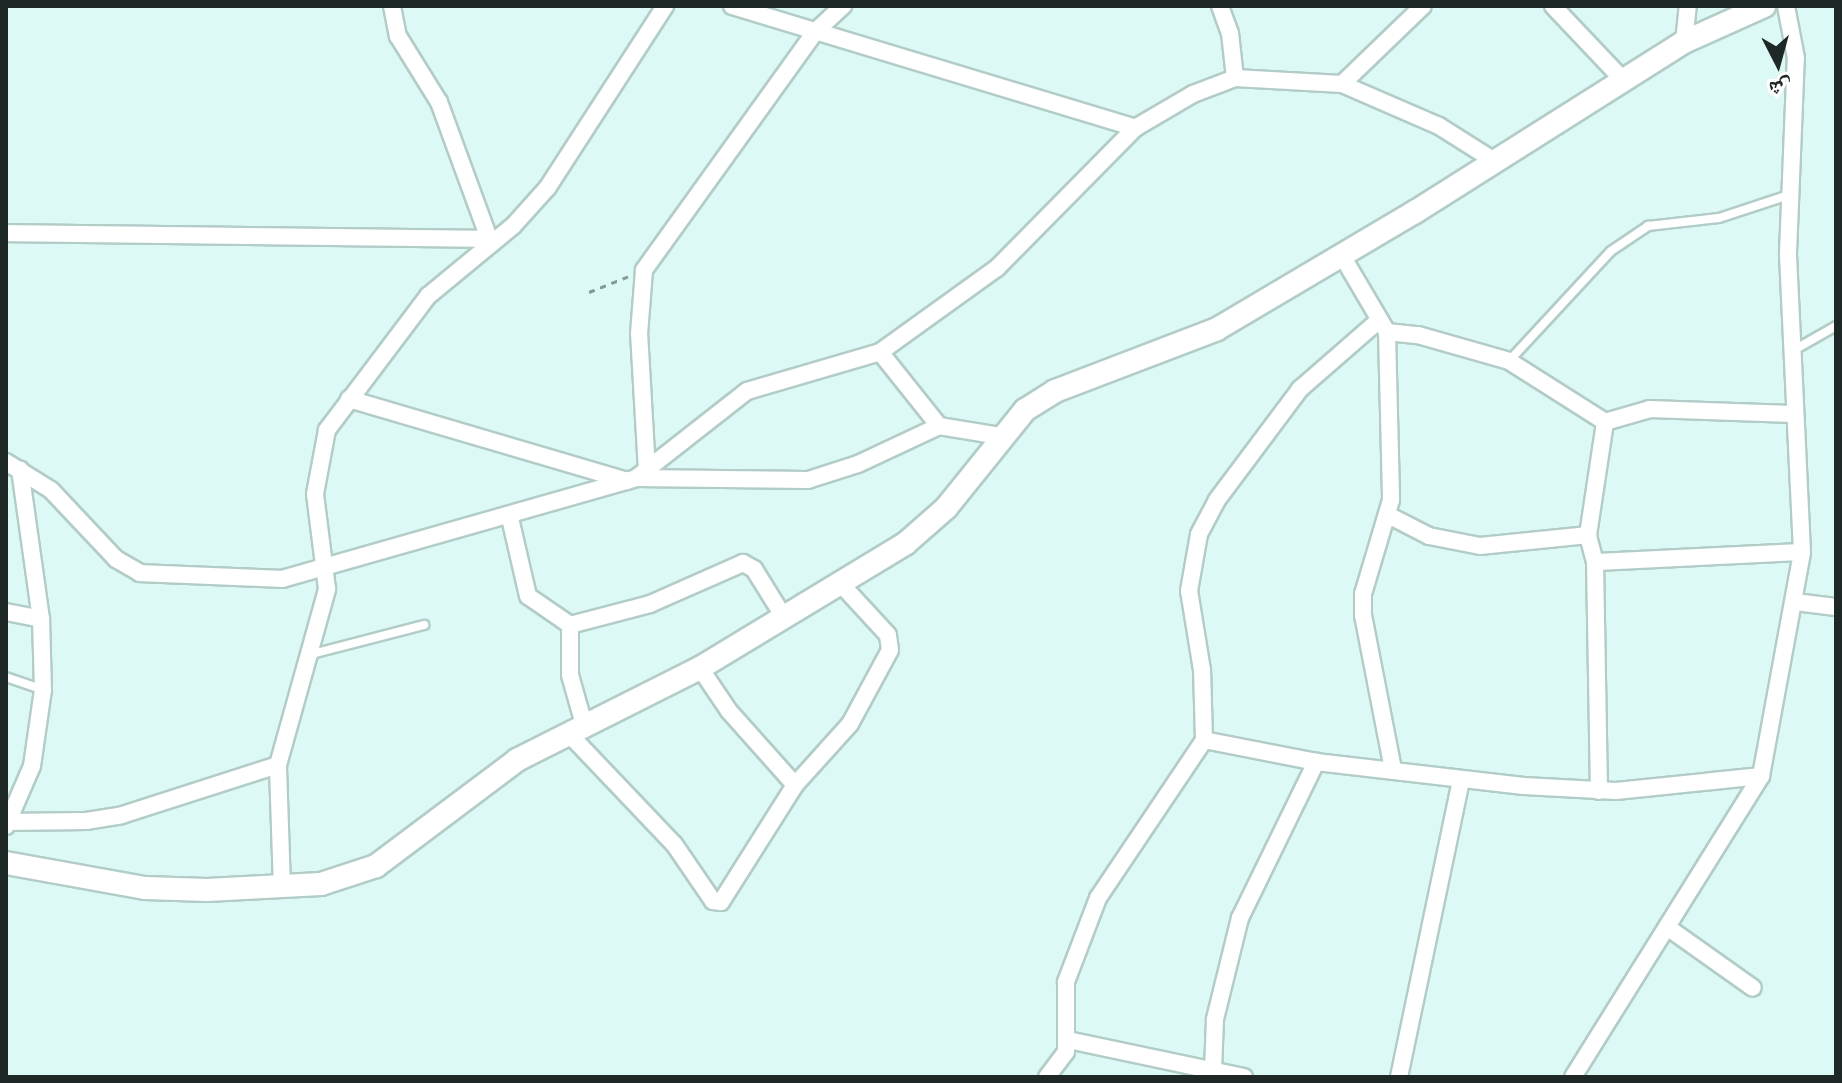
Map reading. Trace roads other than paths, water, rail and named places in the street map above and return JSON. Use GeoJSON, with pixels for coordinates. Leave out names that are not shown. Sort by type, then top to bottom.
{"type":"FeatureCollection","features":[{"type":"Feature","properties":{"kind":"street"},"geometry":{"type":"LineString","coordinates":[[392,6],[398,36],[439,102],[490,242]]}},
{"type":"Feature","properties":{"kind":"street"},"geometry":{"type":"LineString","coordinates":[[282,888],[278,765],[312,654],[327,589],[326,566],[316,517],[317,474],[327,430],[428,296],[490,242],[571,156],[665,6]]}},
{"type":"Feature","properties":{"kind":"street"},"geometry":{"type":"LineString","coordinates":[[732,6],[1135,128]]}},
{"type":"Feature","properties":{"kind":"street"},"geometry":{"type":"LineString","coordinates":[[636,477],[639,334],[644,270],[816,31],[843,6]]}},
{"type":"Feature","properties":{"kind":"street"},"geometry":{"type":"LineString","coordinates":[[1220,6],[1230,33],[1235,78]]}},
{"type":"Feature","properties":{"kind":"street"},"geometry":{"type":"LineString","coordinates":[[1342,84],[1423,6]]}},
{"type":"Feature","properties":{"kind":"street"},"geometry":{"type":"LineString","coordinates":[[1553,6],[1624,81]]}},
{"type":"Feature","properties":{"kind":"street"},"geometry":{"type":"LineString","coordinates":[[1684,42],[1688,6]]}},
{"type":"Feature","properties":{"kind":"street"},"geometry":{"type":"LineString","coordinates":[[6,863],[145,888],[282,888],[353,876],[376,866],[517,760],[700,668],[905,544],[946,508],[1000,436],[1025,410],[1055,391],[1217,329],[1496,162],[1684,42],[1764,6]]}},
{"type":"Feature","properties":{"kind":"street"},"geometry":{"type":"LineString","coordinates":[[1573,1077],[1761,776],[1802,552],[1789,352],[1789,195],[1796,58],[1786,6]]}},
{"type":"Feature","properties":{"kind":"street"},"geometry":{"type":"LineString","coordinates":[[13,465],[74,511],[116,559],[140,573],[282,579],[510,518],[636,477],[747,391],[880,352],[997,268],[1135,128],[1193,94],[1235,78],[1342,84],[1439,126],[1496,162]]}},
{"type":"Feature","properties":{"kind":"street"},"geometry":{"type":"LineString","coordinates":[[6,233],[490,242]]}},
{"type":"Feature","properties":{"kind":"street"},"geometry":{"type":"LineString","coordinates":[[1341,254],[1383,326],[1390,516],[1369,572],[1363,615],[1393,769]]}},
{"type":"Feature","properties":{"kind":"street"},"geometry":{"type":"LineString","coordinates":[[1383,326],[1509,361],[1605,422]]}},
{"type":"Feature","properties":{"kind":"street"},"geometry":{"type":"LineString","coordinates":[[1047,1077],[1061,1061],[1068,1040],[1066,982],[1098,898],[1204,740],[1204,688],[1189,591],[1199,534],[1217,500],[1300,389],[1383,326]]}},
{"type":"Feature","properties":{"kind":"street"},"geometry":{"type":"LineString","coordinates":[[880,352],[939,426]]}},
{"type":"Feature","properties":{"kind":"street"},"geometry":{"type":"LineString","coordinates":[[349,399],[636,477],[808,480],[858,464],[939,426],[1000,436]]}},
{"type":"Feature","properties":{"kind":"street"},"geometry":{"type":"LineString","coordinates":[[1605,422],[1629,411],[1650,409],[1792,414]]}},
{"type":"Feature","properties":{"kind":"street"},"geometry":{"type":"LineString","coordinates":[[1599,791],[1595,562],[1588,535],[1605,422]]}},
{"type":"Feature","properties":{"kind":"street"},"geometry":{"type":"LineString","coordinates":[[13,465],[41,619],[43,690],[32,766],[6,824],[86,821],[122,815],[278,765]]}},
{"type":"Feature","properties":{"kind":"street"},"geometry":{"type":"LineString","coordinates":[[1390,516],[1429,536],[1480,546],[1588,535]]}},
{"type":"Feature","properties":{"kind":"street"},"geometry":{"type":"LineString","coordinates":[[510,518],[528,596],[570,625],[650,604],[743,563],[754,569],[785,619]]}},
{"type":"Feature","properties":{"kind":"street"},"geometry":{"type":"LineString","coordinates":[[1595,562],[1802,552]]}},
{"type":"Feature","properties":{"kind":"street"},"geometry":{"type":"LineString","coordinates":[[570,625],[570,675],[578,732],[674,844],[717,903],[748,863],[795,785],[838,742],[890,650],[888,635],[841,584]]}},
{"type":"Feature","properties":{"kind":"street"},"geometry":{"type":"LineString","coordinates":[[1795,602],[1836,607]]}},
{"type":"Feature","properties":{"kind":"street"},"geometry":{"type":"LineString","coordinates":[[6,612],[41,619]]}},
{"type":"Feature","properties":{"kind":"street"},"geometry":{"type":"LineString","coordinates":[[700,668],[729,711],[795,785]]}},
{"type":"Feature","properties":{"kind":"street"},"geometry":{"type":"LineString","coordinates":[[1204,740],[1316,762],[1599,791],[1761,776]]}},
{"type":"Feature","properties":{"kind":"street"},"geometry":{"type":"LineString","coordinates":[[1213,1071],[1215,1019],[1240,918],[1316,762]]}},
{"type":"Feature","properties":{"kind":"street"},"geometry":{"type":"LineString","coordinates":[[1399,1077],[1461,779]]}},
{"type":"Feature","properties":{"kind":"street"},"geometry":{"type":"LineString","coordinates":[[1667,927],[1753,988]]}},
{"type":"Feature","properties":{"kind":"street"},"geometry":{"type":"LineString","coordinates":[[1068,1040],[1101,1043],[1244,1077]]}},
{"type":"Feature","properties":{"kind":"lane"},"geometry":{"type":"LineString","coordinates":[[1509,361],[1600,262],[1648,226],[1719,218],[1789,195]]}},
{"type":"Feature","properties":{"kind":"lane"},"geometry":{"type":"LineString","coordinates":[[1789,352],[1836,326]]}},
{"type":"Feature","properties":{"kind":"lane"},"geometry":{"type":"LineString","coordinates":[[312,654],[424,625]]}},
{"type":"Feature","properties":{"kind":"lane"},"geometry":{"type":"LineString","coordinates":[[6,677],[43,690]]}}]}
